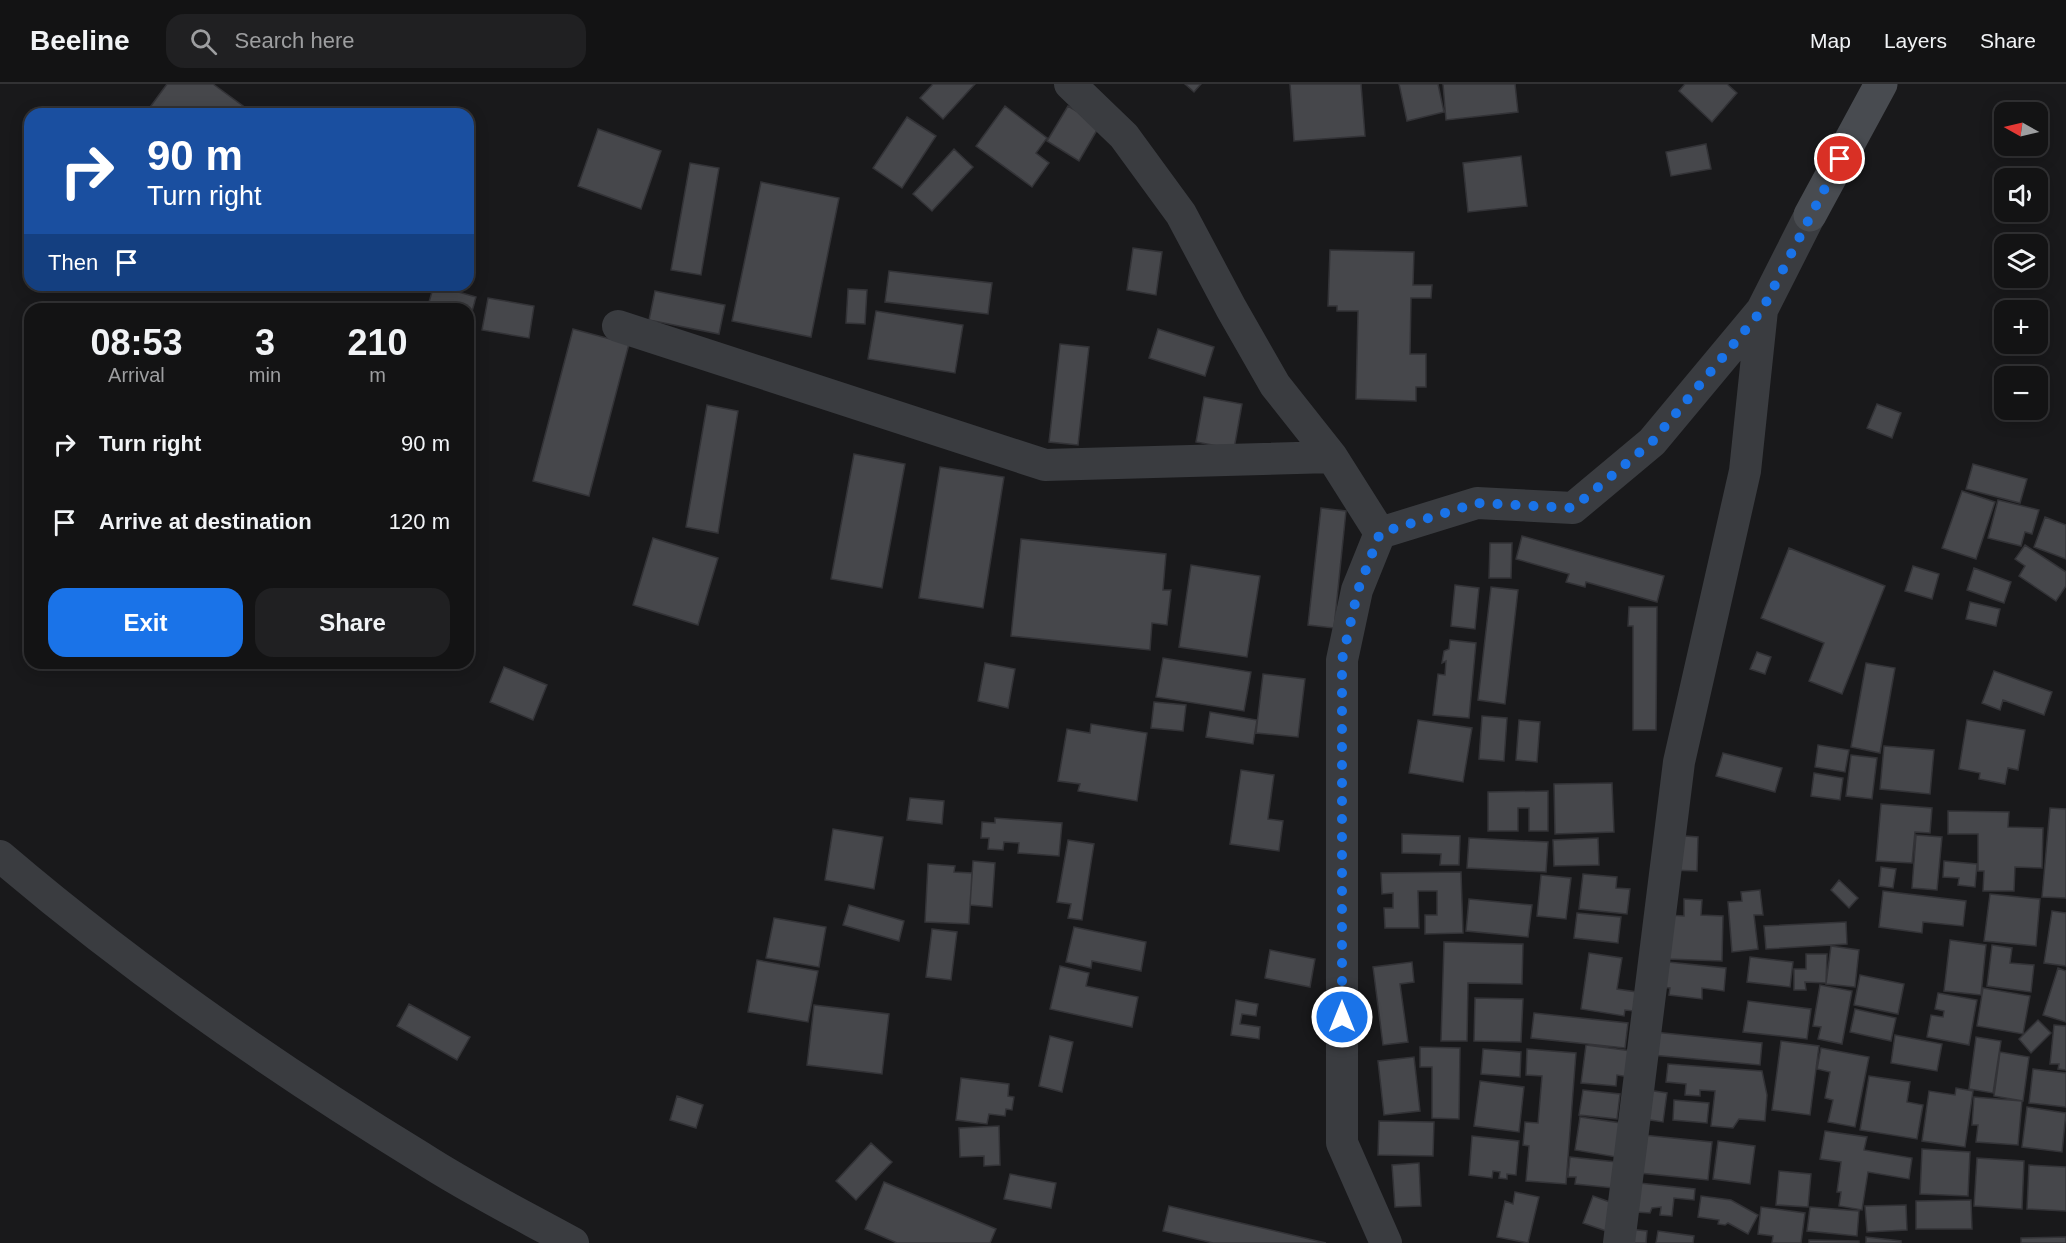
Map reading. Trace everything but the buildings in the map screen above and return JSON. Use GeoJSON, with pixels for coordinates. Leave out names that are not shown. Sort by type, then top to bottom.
{"type":"FeatureCollection","features":[{"type":"Feature","properties":{"kind":"main road"},"geometry":{"type":"LineString","coordinates":[[1810,215],[1881,84]]}},
{"type":"Feature","properties":{"kind":"street"},"geometry":{"type":"LineString","coordinates":[[1070,84],[1124,136],[1181,214],[1275,385],[1332,457],[1380,533]]}},
{"type":"Feature","properties":{"kind":"street"},"geometry":{"type":"LineString","coordinates":[[1380,533],[1477,503],[1573,508],[1652,442],[1762,310],[1810,215]]}},
{"type":"Feature","properties":{"kind":"street"},"geometry":{"type":"LineString","coordinates":[[1619,1243],[1679,762],[1745,471],[1762,310]]}},
{"type":"Feature","properties":{"kind":"street"},"geometry":{"type":"LineString","coordinates":[[618,326],[1045,465],[1332,457]]}},
{"type":"Feature","properties":{"kind":"street"},"geometry":{"type":"LineString","coordinates":[[1380,533],[1358,590],[1342,660],[1342,1143],[1386,1243]]}},
{"type":"Feature","properties":{"kind":"street"},"geometry":{"type":"LineString","coordinates":[[0,856],[64,911],[252,1049],[423,1159],[573,1243]]}},
{"type":"Feature","properties":{"kind":"route"},"geometry":{"type":"LineString","coordinates":[[1342,1017],[1342,660],[1358,590],[1380,533],[1477,503],[1573,508],[1652,442],[1762,310],[1840,159]]}}]}
